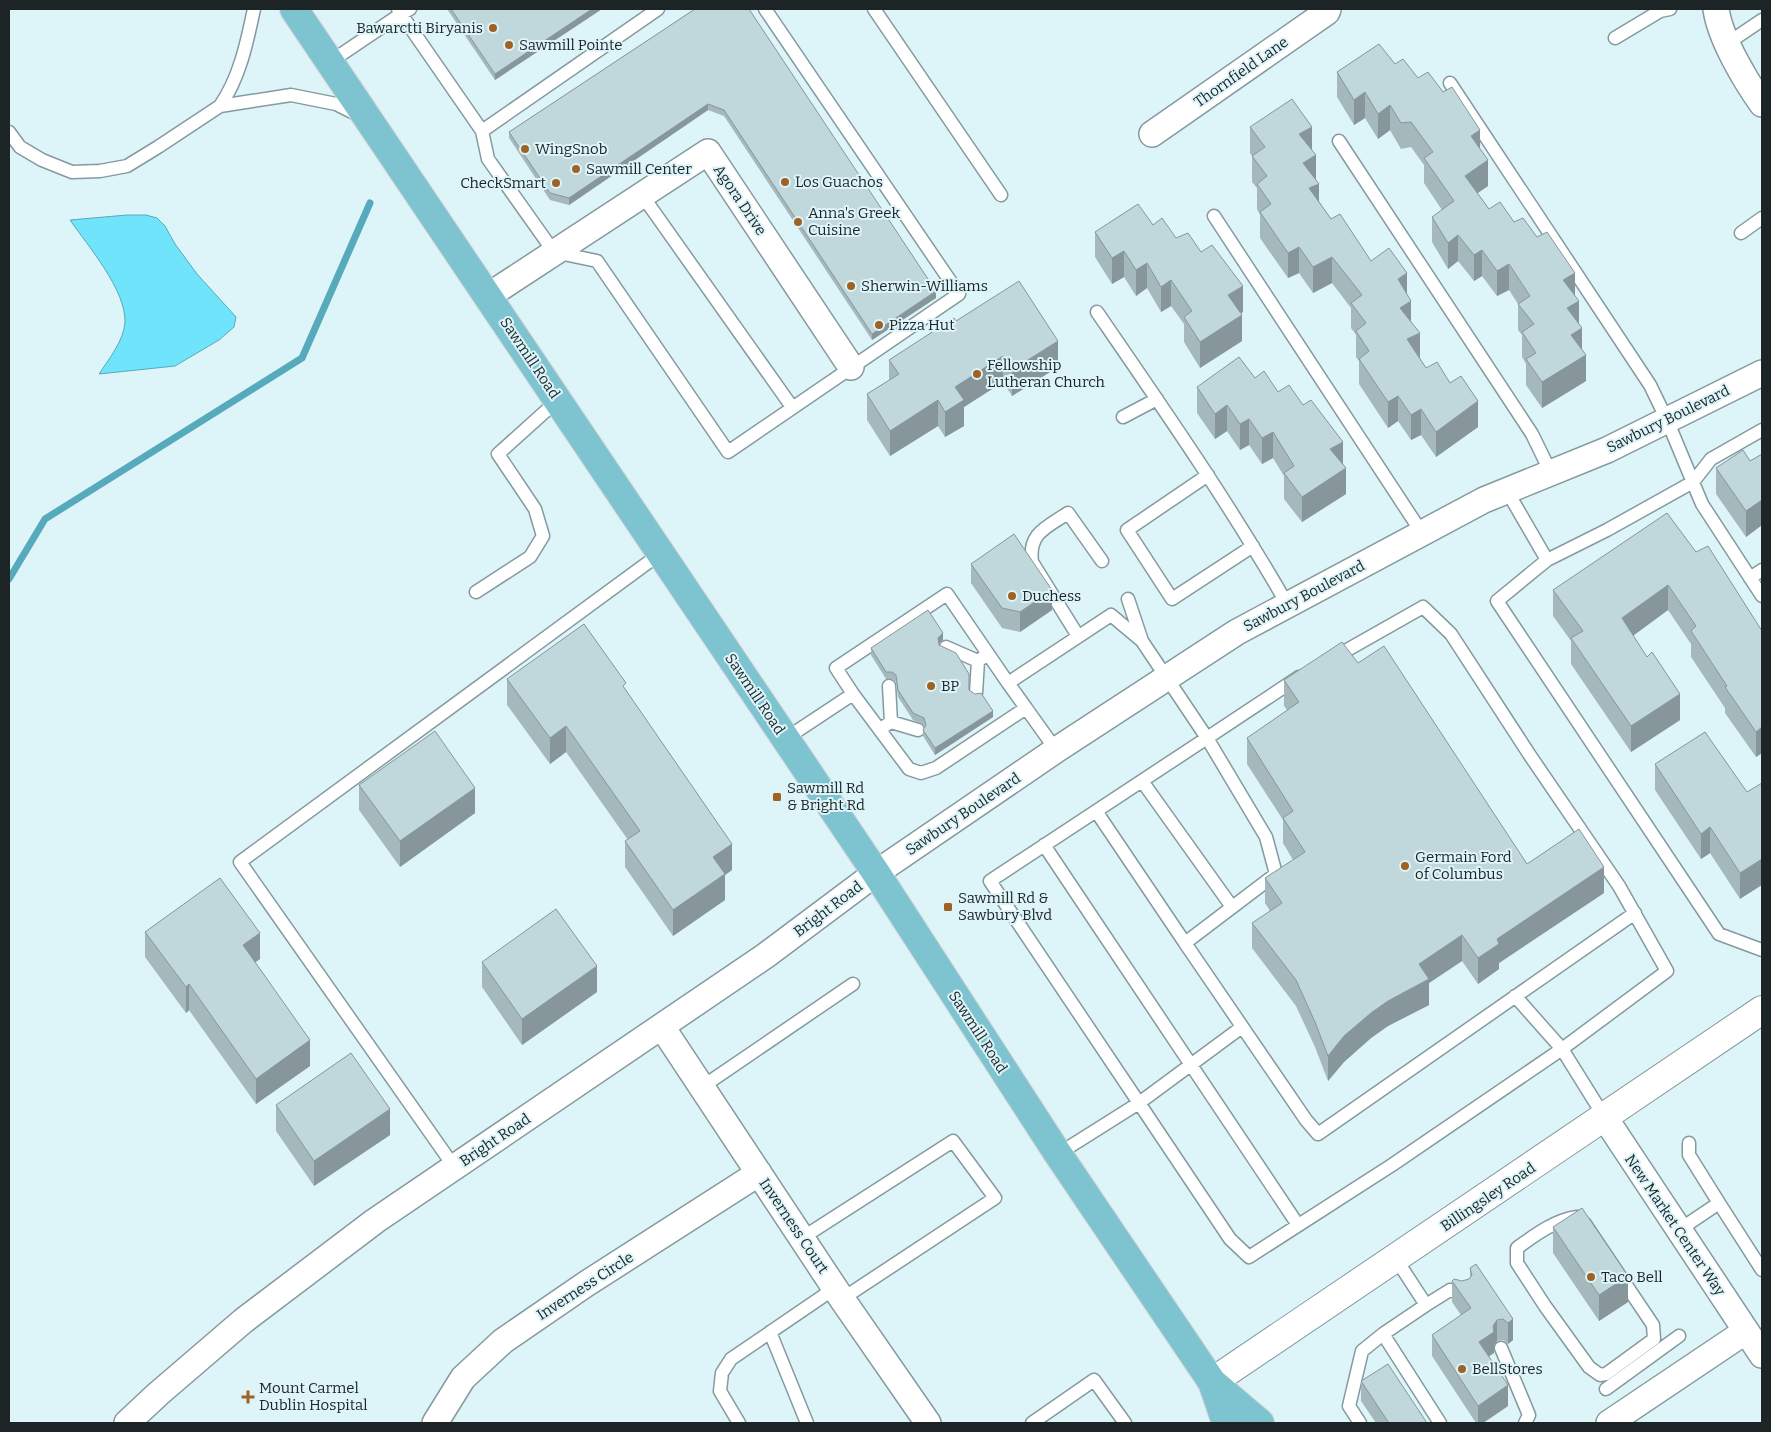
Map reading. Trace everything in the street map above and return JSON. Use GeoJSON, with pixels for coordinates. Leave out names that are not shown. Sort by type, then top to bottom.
{"type":"FeatureCollection","features":[{"type":"Feature","properties":{"kind":"main road","name":"Sawmill Road"},"geometry":{"type":"LineString","coordinates":[[294,9],[876,872],[1058,1154],[1212,1382],[1226,1423]]}},
{"type":"Feature","properties":{"kind":"main road","name":"Sawmill Road"},"geometry":{"type":"LineString","coordinates":[[1212,1382],[1260,1423]]}},
{"type":"Feature","properties":{"kind":"street","name":"Thornfield Lane"},"geometry":{"type":"LineString","coordinates":[[1152,134],[1327,12],[1328,9]]}},
{"type":"Feature","properties":{"kind":"street"},"geometry":{"type":"LineString","coordinates":[[1716,9],[1717,18],[1735,59],[1762,104]]}},
{"type":"Feature","properties":{"kind":"street","name":"Agora Drive"},"geometry":{"type":"LineString","coordinates":[[488,296],[708,152],[851,367]]}},
{"type":"Feature","properties":{"kind":"street","name":"Sawbury Boulevard"},"geometry":{"type":"LineString","coordinates":[[876,872],[1056,750],[1237,632],[1484,500],[1607,450],[1762,373]]}},
{"type":"Feature","properties":{"kind":"street","name":"Bright Road"},"geometry":{"type":"LineString","coordinates":[[127,1423],[243,1321],[292,1283],[375,1222],[773,950],[876,872]]}},
{"type":"Feature","properties":{"kind":"street","name":"Billingsley Road"},"geometry":{"type":"LineString","coordinates":[[1212,1382],[1605,1118],[1762,1010]]}},
{"type":"Feature","properties":{"kind":"street","name":"Inverness Court"},"geometry":{"type":"LineString","coordinates":[[662,1027],[928,1423]]}},
{"type":"Feature","properties":{"kind":"street","name":"New Market Center Way"},"geometry":{"type":"LineString","coordinates":[[1605,1118],[1762,1355]]}},
{"type":"Feature","properties":{"kind":"street","name":"Inverness Circle"},"geometry":{"type":"LineString","coordinates":[[435,1423],[463,1378],[503,1341],[586,1284],[759,1173]]}},
{"type":"Feature","properties":{"kind":"street"},"geometry":{"type":"LineString","coordinates":[[1608,1423],[1746,1331]]}},
{"type":"Feature","properties":{"kind":"lane"},"geometry":{"type":"LineString","coordinates":[[9,132],[20,146],[42,160],[72,172],[100,171],[127,166],[220,106],[227,96],[242,59],[254,9]]}},
{"type":"Feature","properties":{"kind":"lane"},"geometry":{"type":"LineString","coordinates":[[482,131],[658,9]]}},
{"type":"Feature","properties":{"kind":"lane"},"geometry":{"type":"LineString","coordinates":[[330,62],[403,11],[482,131],[488,159],[554,252],[597,261],[728,452],[959,294],[765,9]]}},
{"type":"Feature","properties":{"kind":"lane"},"geometry":{"type":"LineString","coordinates":[[874,9],[1001,195]]}},
{"type":"Feature","properties":{"kind":"lane"},"geometry":{"type":"LineString","coordinates":[[1615,38],[1660,11],[1670,9]]}},
{"type":"Feature","properties":{"kind":"lane"},"geometry":{"type":"LineString","coordinates":[[1728,43],[1762,20]]}},
{"type":"Feature","properties":{"kind":"lane"},"geometry":{"type":"LineString","coordinates":[[1450,83],[1650,386],[1667,420],[1702,504],[1762,596]]}},
{"type":"Feature","properties":{"kind":"lane"},"geometry":{"type":"LineString","coordinates":[[220,106],[291,95],[336,104],[370,121]]}},
{"type":"Feature","properties":{"kind":"lane"},"geometry":{"type":"LineString","coordinates":[[1338,141],[1532,434],[1551,473]]}},
{"type":"Feature","properties":{"kind":"lane"},"geometry":{"type":"LineString","coordinates":[[642,195],[792,407]]}},
{"type":"Feature","properties":{"kind":"lane"},"geometry":{"type":"LineString","coordinates":[[1214,216],[1422,533]]}},
{"type":"Feature","properties":{"kind":"lane"},"geometry":{"type":"LineString","coordinates":[[1741,233],[1762,218]]}},
{"type":"Feature","properties":{"kind":"lane"},"geometry":{"type":"LineString","coordinates":[[1097,312],[1208,475],[1254,546],[1287,604]]}},
{"type":"Feature","properties":{"kind":"lane"},"geometry":{"type":"LineString","coordinates":[[1123,417],[1157,399]]}},
{"type":"Feature","properties":{"kind":"lane"},"geometry":{"type":"LineString","coordinates":[[476,592],[530,557],[543,536],[535,509],[498,454],[558,400]]}},
{"type":"Feature","properties":{"kind":"lane"},"geometry":{"type":"LineString","coordinates":[[1762,430],[1711,459],[1693,482],[1607,530],[1547,560],[1496,601],[1719,934],[1762,950]]}},
{"type":"Feature","properties":{"kind":"lane"},"geometry":{"type":"LineString","coordinates":[[1208,475],[1127,530],[1172,599],[1254,546]]}},
{"type":"Feature","properties":{"kind":"lane"},"geometry":{"type":"LineString","coordinates":[[1507,491],[1547,560]]}},
{"type":"Feature","properties":{"kind":"lane"},"geometry":{"type":"LineString","coordinates":[[1078,636],[1032,562],[1030,552],[1033,542],[1040,531],[1068,513],[1102,561]]}},
{"type":"Feature","properties":{"kind":"lane"},"geometry":{"type":"LineString","coordinates":[[454,1168],[240,862],[661,553]]}},
{"type":"Feature","properties":{"kind":"lane"},"geometry":{"type":"LineString","coordinates":[[1750,578],[1762,570]]}},
{"type":"Feature","properties":{"kind":"lane"},"geometry":{"type":"LineString","coordinates":[[1026,708],[936,768],[921,773],[909,769],[836,668],[947,594],[983,657],[1008,683],[1026,708],[1056,750]]}},
{"type":"Feature","properties":{"kind":"lane"},"geometry":{"type":"LineString","coordinates":[[1128,599],[1142,642]]}},
{"type":"Feature","properties":{"kind":"lane"},"geometry":{"type":"LineString","coordinates":[[1423,607],[1451,634],[1529,754],[1619,886],[1667,971],[1562,1049],[1392,1165],[1249,1257],[1230,1239],[990,881],[1207,738],[1297,678],[1423,607]]}},
{"type":"Feature","properties":{"kind":"lane"},"geometry":{"type":"LineString","coordinates":[[1008,683],[1111,615],[1142,642],[1207,738],[1266,837],[1276,874],[1185,943]]}},
{"type":"Feature","properties":{"kind":"lane"},"geometry":{"type":"LineString","coordinates":[[946,647],[983,657]]}},
{"type":"Feature","properties":{"kind":"lane"},"geometry":{"type":"LineString","coordinates":[[976,693],[983,657]]}},
{"type":"Feature","properties":{"kind":"lane"},"geometry":{"type":"LineString","coordinates":[[889,686],[891,722]]}},
{"type":"Feature","properties":{"kind":"lane"},"geometry":{"type":"LineString","coordinates":[[785,739],[854,694]]}},
{"type":"Feature","properties":{"kind":"lane"},"geometry":{"type":"LineString","coordinates":[[880,729],[891,722],[918,730]]}},
{"type":"Feature","properties":{"kind":"lane"},"geometry":{"type":"LineString","coordinates":[[1142,781],[1232,907]]}},
{"type":"Feature","properties":{"kind":"lane"},"geometry":{"type":"LineString","coordinates":[[1096,811],[1242,1027],[1306,1120],[1318,1134],[1634,913]]}},
{"type":"Feature","properties":{"kind":"lane"},"geometry":{"type":"LineString","coordinates":[[1044,845],[1298,1225]]}},
{"type":"Feature","properties":{"kind":"lane"},"geometry":{"type":"LineString","coordinates":[[702,1087],[853,984]]}},
{"type":"Feature","properties":{"kind":"lane"},"geometry":{"type":"LineString","coordinates":[[1515,996],[1562,1049],[1605,1118]]}},
{"type":"Feature","properties":{"kind":"lane"},"geometry":{"type":"LineString","coordinates":[[1058,1154],[1140,1103],[1242,1027]]}},
{"type":"Feature","properties":{"kind":"lane"},"geometry":{"type":"LineString","coordinates":[[739,1423],[720,1391],[722,1373],[731,1359],[770,1332],[839,1293],[995,1198],[953,1141],[802,1238]]}},
{"type":"Feature","properties":{"kind":"lane"},"geometry":{"type":"LineString","coordinates":[[1689,1143],[1689,1155],[1762,1270]]}},
{"type":"Feature","properties":{"kind":"lane"},"geometry":{"type":"LineString","coordinates":[[1679,1230],[1719,1203]]}},
{"type":"Feature","properties":{"kind":"lane"},"geometry":{"type":"LineString","coordinates":[[1654,1339],[1606,1374],[1600,1375],[1589,1367],[1517,1263],[1517,1248],[1542,1231],[1568,1218],[1577,1217],[1585,1224],[1653,1325],[1654,1339],[1663,1349]]}},
{"type":"Feature","properties":{"kind":"lane"},"geometry":{"type":"LineString","coordinates":[[1396,1259],[1426,1306]]}},
{"type":"Feature","properties":{"kind":"lane"},"geometry":{"type":"LineString","coordinates":[[1360,1423],[1349,1406],[1362,1351],[1383,1334],[1450,1290],[1464,1294]]}},
{"type":"Feature","properties":{"kind":"lane"},"geometry":{"type":"LineString","coordinates":[[770,1332],[807,1423]]}},
{"type":"Feature","properties":{"kind":"lane"},"geometry":{"type":"LineString","coordinates":[[1383,1334],[1440,1423]]}},
{"type":"Feature","properties":{"kind":"lane"},"geometry":{"type":"LineString","coordinates":[[1606,1389],[1679,1336]]}},
{"type":"Feature","properties":{"kind":"lane"},"geometry":{"type":"LineString","coordinates":[[1501,1348],[1529,1415],[1525,1423]]}},
{"type":"Feature","properties":{"kind":"lane"},"geometry":{"type":"LineString","coordinates":[[1032,1423],[1094,1380],[1125,1423]]}},
{"type":"Feature","properties":{"kind":"water"},"geometry":{"type":"Polygon","coordinates":[[[146,215],[157,218],[165,226],[175,244],[197,274],[236,317],[234,327],[219,340],[175,366],[99,374],[122,336],[125,322],[124,309],[105,269],[70,220],[146,215]]]}},
{"type":"Feature","properties":{"kind":"building","name":"Sawmill Pointe"},"geometry":{"type":"Polygon","coordinates":[[[451,9],[592,9],[495,74],[451,9]]]}},
{"type":"Feature","properties":{"kind":"building","name":"Sawmill Center"},"geometry":{"type":"Polygon","coordinates":[[[695,9],[749,9],[936,291],[872,334],[724,110],[708,104],[569,198],[550,193],[509,132],[695,9]]]}},
{"type":"Feature","properties":{"kind":"building"},"geometry":{"type":"Polygon","coordinates":[[[1379,44],[1395,64],[1403,59],[1418,78],[1428,72],[1443,92],[1452,87],[1480,130],[1471,136],[1488,160],[1465,176],[1489,209],[1500,202],[1514,222],[1523,218],[1537,237],[1547,232],[1575,273],[1563,280],[1579,301],[1567,308],[1582,328],[1571,335],[1586,355],[1542,382],[1526,359],[1536,353],[1522,332],[1534,324],[1518,304],[1530,296],[1509,264],[1497,271],[1482,250],[1474,255],[1458,235],[1448,243],[1432,217],[1454,201],[1424,158],[1433,152],[1411,122],[1401,123],[1390,105],[1378,114],[1365,92],[1354,100],[1337,72],[1379,44]]]}},
{"type":"Feature","properties":{"kind":"building"},"geometry":{"type":"Polygon","coordinates":[[[1292,99],[1312,127],[1299,134],[1316,155],[1303,163],[1319,184],[1309,188],[1331,219],[1340,214],[1371,261],[1389,248],[1407,273],[1398,279],[1411,301],[1400,308],[1420,333],[1407,339],[1426,368],[1437,362],[1450,383],[1461,376],[1478,401],[1436,432],[1421,409],[1411,415],[1398,396],[1388,402],[1359,359],[1369,351],[1356,331],[1366,323],[1351,303],[1362,295],[1332,257],[1313,267],[1299,247],[1288,253],[1260,212],[1271,204],[1257,184],[1267,176],[1252,156],[1265,147],[1250,127],[1292,99]]]}},
{"type":"Feature","properties":{"kind":"building"},"geometry":{"type":"Polygon","coordinates":[[[1138,204],[1153,225],[1162,218],[1176,238],[1188,233],[1201,252],[1212,245],[1243,286],[1228,295],[1242,315],[1200,342],[1184,317],[1192,311],[1171,280],[1161,287],[1147,263],[1136,270],[1124,251],[1112,258],[1095,232],[1138,204]]]}},
{"type":"Feature","properties":{"kind":"building"},"geometry":{"type":"Polygon","coordinates":[[[1019,281],[1058,341],[1012,370],[1003,356],[955,387],[964,400],[945,412],[938,400],[890,431],[867,394],[899,374],[889,360],[954,318],[956,321],[1019,281]]]}},
{"type":"Feature","properties":{"kind":"building"},"geometry":{"type":"Polygon","coordinates":[[[1239,357],[1255,378],[1264,371],[1278,392],[1289,385],[1303,405],[1311,400],[1343,442],[1330,449],[1346,468],[1302,497],[1284,473],[1294,466],[1273,432],[1262,438],[1249,419],[1240,424],[1227,405],[1215,414],[1197,387],[1239,357]]]}},
{"type":"Feature","properties":{"kind":"building"},"geometry":{"type":"Polygon","coordinates":[[[1743,450],[1750,461],[1762,454],[1762,500],[1746,511],[1716,468],[1743,450]]]}},
{"type":"Feature","properties":{"kind":"building"},"geometry":{"type":"Polygon","coordinates":[[[1667,513],[1696,552],[1708,546],[1762,631],[1762,727],[1756,732],[1725,687],[1727,686],[1691,631],[1696,626],[1668,585],[1622,618],[1647,657],[1652,652],[1680,694],[1631,726],[1571,638],[1583,631],[1553,590],[1667,513]]]}},
{"type":"Feature","properties":{"kind":"building"},"geometry":{"type":"Polygon","coordinates":[[[1014,534],[1052,590],[1020,612],[1002,608],[971,564],[1014,534]]]}},
{"type":"Feature","properties":{"kind":"building","name":"BP"},"geometry":{"type":"Polygon","coordinates":[[[928,610],[943,633],[938,638],[939,645],[956,653],[969,674],[969,690],[975,694],[981,693],[993,711],[935,748],[923,730],[926,725],[924,718],[913,713],[898,690],[896,675],[892,672],[886,672],[871,648],[928,610]]]}},
{"type":"Feature","properties":{"kind":"building"},"geometry":{"type":"Polygon","coordinates":[[[584,624],[626,683],[623,686],[732,844],[713,857],[725,874],[673,910],[625,841],[640,831],[566,726],[550,738],[507,679],[584,624]]]}},
{"type":"Feature","properties":{"kind":"building","name":"Germain Ford of Columbus"},"geometry":{"type":"Polygon","coordinates":[[[1342,642],[1358,663],[1384,646],[1527,864],[1579,829],[1604,867],[1497,939],[1499,944],[1478,958],[1462,935],[1419,964],[1429,979],[1388,1001],[1371,1013],[1344,1036],[1328,1056],[1296,980],[1252,923],[1282,903],[1265,878],[1305,852],[1283,818],[1293,811],[1247,738],[1299,702],[1284,680],[1342,642]]]}},
{"type":"Feature","properties":{"kind":"building"},"geometry":{"type":"Polygon","coordinates":[[[435,731],[475,788],[400,841],[359,785],[435,731]]]}},
{"type":"Feature","properties":{"kind":"building"},"geometry":{"type":"Polygon","coordinates":[[[1705,732],[1747,792],[1762,783],[1762,859],[1740,873],[1710,827],[1701,834],[1655,764],[1705,732]]]}},
{"type":"Feature","properties":{"kind":"building"},"geometry":{"type":"Polygon","coordinates":[[[220,878],[260,933],[243,945],[310,1040],[256,1079],[189,984],[186,987],[145,932],[220,878]]]}},
{"type":"Feature","properties":{"kind":"building"},"geometry":{"type":"Polygon","coordinates":[[[556,909],[597,966],[522,1019],[482,962],[556,909]]]}},
{"type":"Feature","properties":{"kind":"building"},"geometry":{"type":"Polygon","coordinates":[[[351,1053],[390,1109],[314,1161],[276,1105],[351,1053]]]}},
{"type":"Feature","properties":{"kind":"building"},"geometry":{"type":"Polygon","coordinates":[[[1582,1208],[1628,1276],[1599,1295],[1553,1227],[1582,1208]]]}},
{"type":"Feature","properties":{"kind":"building"},"geometry":{"type":"Polygon","coordinates":[[[1476,1264],[1513,1319],[1508,1323],[1503,1319],[1497,1320],[1493,1326],[1494,1332],[1479,1342],[1508,1385],[1478,1406],[1432,1335],[1471,1308],[1452,1281],[1454,1279],[1462,1281],[1469,1279],[1472,1275],[1470,1268],[1476,1264]]]}},
{"type":"Feature","properties":{"kind":"building"},"geometry":{"type":"Polygon","coordinates":[[[1388,1364],[1427,1423],[1389,1423],[1361,1381],[1388,1364]]]}},
{"type":"Feature","properties":{"kind":"waterway"},"geometry":{"type":"LineString","coordinates":[[9,579],[45,519],[302,358],[370,203]]}},
{"type":"Feature","properties":{"kind":"place","name":"Bawarctti Biryanis"},"geometry":{"type":"Point","coordinates":[493,28]}},
{"type":"Feature","properties":{"kind":"place","name":"Sawmill Pointe"},"geometry":{"type":"Point","coordinates":[509,45]}},
{"type":"Feature","properties":{"kind":"place","name":"WingSnob"},"geometry":{"type":"Point","coordinates":[525,149]}},
{"type":"Feature","properties":{"kind":"place","name":"Sawmill Center"},"geometry":{"type":"Point","coordinates":[576,169]}},
{"type":"Feature","properties":{"kind":"place","name":"Los Guachos"},"geometry":{"type":"Point","coordinates":[785,182]}},
{"type":"Feature","properties":{"kind":"place","name":"CheckSmart"},"geometry":{"type":"Point","coordinates":[556,183]}},
{"type":"Feature","properties":{"kind":"place","name":"Anna's Greek Cuisine"},"geometry":{"type":"Point","coordinates":[798,222]}},
{"type":"Feature","properties":{"kind":"place","name":"Sherwin-Williams"},"geometry":{"type":"Point","coordinates":[851,286]}},
{"type":"Feature","properties":{"kind":"place","name":"Pizza Hut"},"geometry":{"type":"Point","coordinates":[879,325]}},
{"type":"Feature","properties":{"kind":"place","name":"Fellowship Lutheran Church"},"geometry":{"type":"Point","coordinates":[977,374]}},
{"type":"Feature","properties":{"kind":"place","name":"Duchess"},"geometry":{"type":"Point","coordinates":[1012,596]}},
{"type":"Feature","properties":{"kind":"place","name":"BP"},"geometry":{"type":"Point","coordinates":[931,686]}},
{"type":"Feature","properties":{"kind":"place","name":"Sawmill Rd & Bright Rd"},"geometry":{"type":"Point","coordinates":[777,797]}},
{"type":"Feature","properties":{"kind":"place","name":"Germain Ford of Columbus"},"geometry":{"type":"Point","coordinates":[1405,866]}},
{"type":"Feature","properties":{"kind":"place","name":"Sawmill Rd & Sawbury Blvd"},"geometry":{"type":"Point","coordinates":[948,907]}},
{"type":"Feature","properties":{"kind":"place","name":"Taco Bell"},"geometry":{"type":"Point","coordinates":[1591,1277]}},
{"type":"Feature","properties":{"kind":"place","name":"BellStores"},"geometry":{"type":"Point","coordinates":[1462,1369]}},
{"type":"Feature","properties":{"kind":"place","name":"Mount Carmel Dublin Hospital"},"geometry":{"type":"Point","coordinates":[248,1397]}}]}
